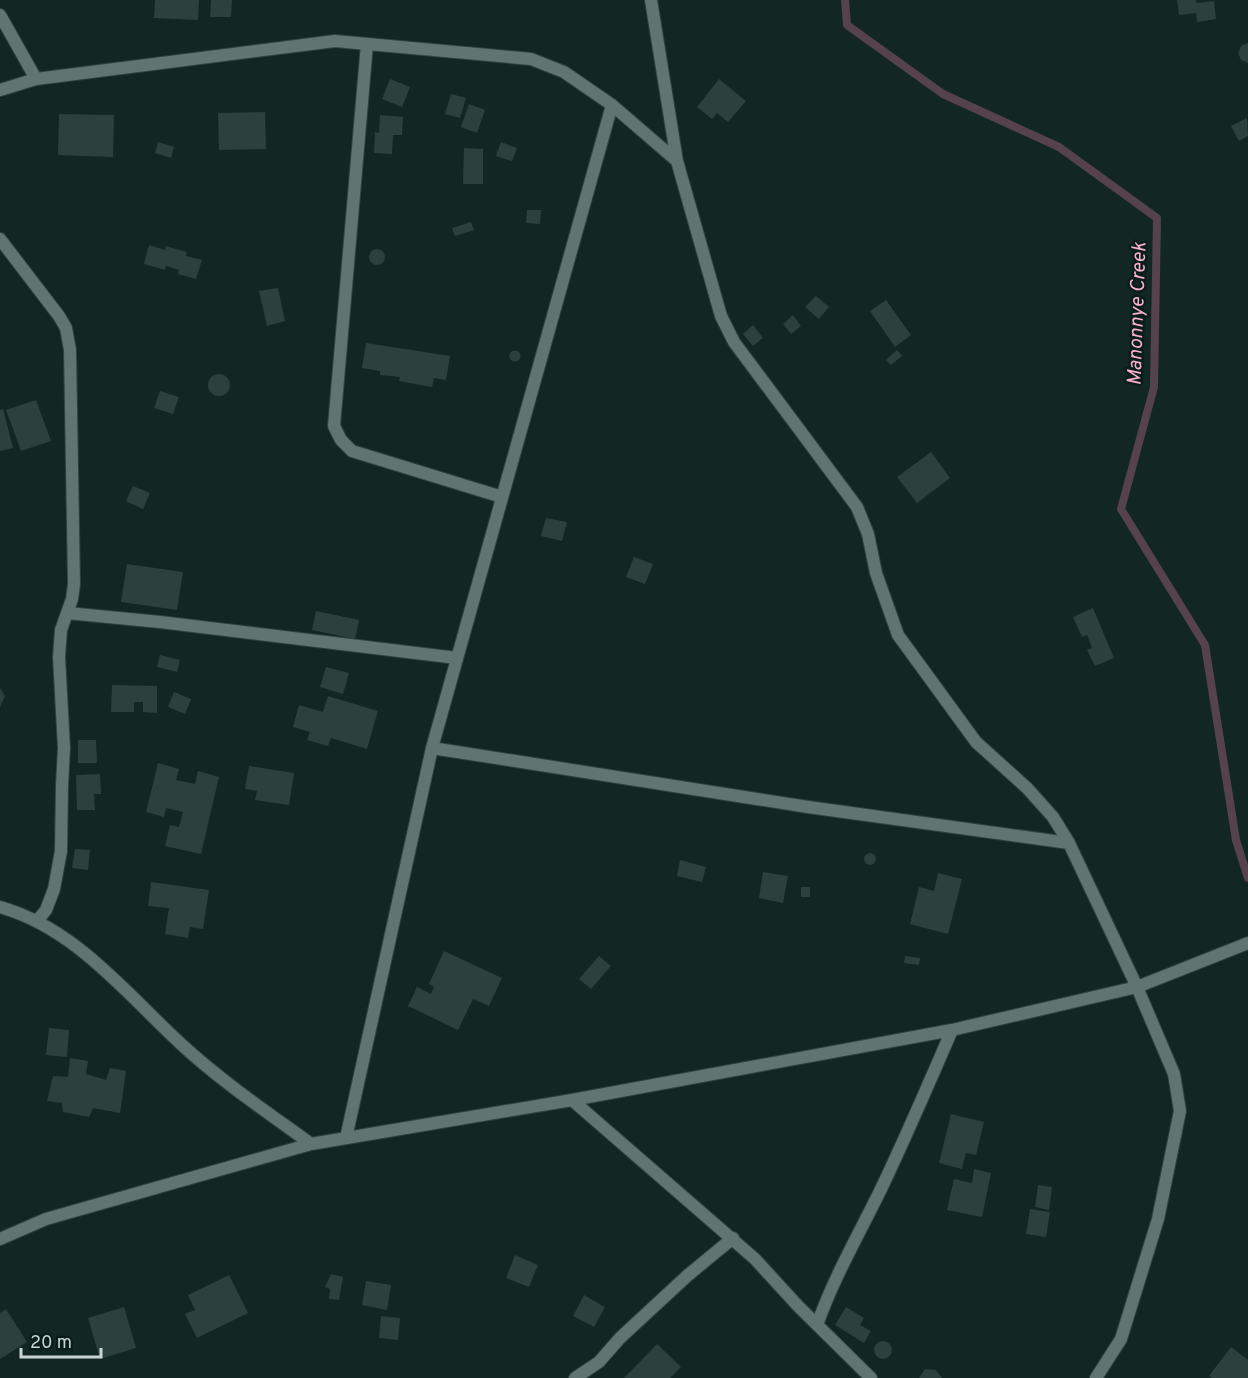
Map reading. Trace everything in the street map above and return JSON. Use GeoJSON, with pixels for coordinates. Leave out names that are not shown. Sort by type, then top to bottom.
{"type":"FeatureCollection","features":[{"type":"Feature","properties":{"kind":"street"},"geometry":{"type":"LineString","coordinates":[[651,0],[677,161],[720,316],[734,342],[857,507],[868,534],[876,573],[898,635],[976,742],[1027,788],[1053,818],[1070,843],[1137,987],[1174,1074],[1180,1111],[1158,1219],[1121,1339],[1096,1378]]}},
{"type":"Feature","properties":{"kind":"street"},"geometry":{"type":"LineString","coordinates":[[0,15],[36,79]]}},
{"type":"Feature","properties":{"kind":"street"},"geometry":{"type":"LineString","coordinates":[[0,90],[36,79],[335,41],[531,59],[564,72],[612,105],[677,161]]}},
{"type":"Feature","properties":{"kind":"street"},"geometry":{"type":"LineString","coordinates":[[367,44],[334,426],[340,440],[352,451],[502,497]]}},
{"type":"Feature","properties":{"kind":"street"},"geometry":{"type":"LineString","coordinates":[[346,1138],[432,748],[612,105]]}},
{"type":"Feature","properties":{"kind":"street"},"geometry":{"type":"LineString","coordinates":[[0,239],[66,328],[70,362],[74,584],[72,599],[61,630],[59,657],[64,748],[61,851],[54,889],[46,910],[37,921]]}},
{"type":"Feature","properties":{"kind":"street"},"geometry":{"type":"LineString","coordinates":[[67,613],[172,623],[457,658]]}},
{"type":"Feature","properties":{"kind":"street"},"geometry":{"type":"LineString","coordinates":[[432,748],[808,807],[1070,843]]}},
{"type":"Feature","properties":{"kind":"street"},"geometry":{"type":"LineString","coordinates":[[0,907],[37,921],[104,968],[212,1072],[311,1144]]}},
{"type":"Feature","properties":{"kind":"street"},"geometry":{"type":"LineString","coordinates":[[0,1239],[46,1220],[98,1204],[311,1144],[572,1100],[952,1030],[1137,987],[1248,943]]}},
{"type":"Feature","properties":{"kind":"street"},"geometry":{"type":"LineString","coordinates":[[818,1325],[826,1300],[851,1245],[881,1189],[952,1030]]}},
{"type":"Feature","properties":{"kind":"street"},"geometry":{"type":"LineString","coordinates":[[572,1100],[755,1258],[871,1378]]}},
{"type":"Feature","properties":{"kind":"street"},"geometry":{"type":"LineString","coordinates":[[575,1378],[599,1362],[620,1338],[687,1276],[733,1238]]}},
{"type":"Feature","properties":{"kind":"building"},"geometry":{"type":"Polygon","coordinates":[[[155,0],[199,0],[198,20],[154,18],[155,0]]]}},
{"type":"Feature","properties":{"kind":"building"},"geometry":{"type":"Polygon","coordinates":[[[211,0],[232,0],[231,17],[210,17],[211,0]]]}},
{"type":"Feature","properties":{"kind":"building"},"geometry":{"type":"Polygon","coordinates":[[[1177,0],[1196,0],[1196,3],[1214,1],[1216,19],[1197,22],[1196,13],[1179,15],[1177,0]]]}},
{"type":"Feature","properties":{"kind":"building"},"geometry":{"type":"Polygon","coordinates":[[[1248,43],[1248,63],[1241,60],[1238,53],[1241,46],[1248,43]]]}},
{"type":"Feature","properties":{"kind":"building"},"geometry":{"type":"Polygon","coordinates":[[[390,79],[410,87],[402,107],[382,99],[390,79]]]}},
{"type":"Feature","properties":{"kind":"building"},"geometry":{"type":"Polygon","coordinates":[[[719,79],[746,101],[728,122],[717,113],[712,119],[697,107],[719,79]]]}},
{"type":"Feature","properties":{"kind":"building"},"geometry":{"type":"Polygon","coordinates":[[[451,94],[466,98],[460,118],[445,114],[451,94]]]}},
{"type":"Feature","properties":{"kind":"building"},"geometry":{"type":"Polygon","coordinates":[[[469,104],[485,110],[477,133],[461,127],[469,104]]]}},
{"type":"Feature","properties":{"kind":"building"},"geometry":{"type":"Polygon","coordinates":[[[265,112],[266,149],[219,150],[218,113],[265,112]]]}},
{"type":"Feature","properties":{"kind":"building"},"geometry":{"type":"Polygon","coordinates":[[[59,114],[114,115],[113,157],[58,155],[59,114]]]}},
{"type":"Feature","properties":{"kind":"building"},"geometry":{"type":"Polygon","coordinates":[[[380,115],[403,117],[402,135],[393,135],[392,154],[374,153],[375,132],[379,133],[380,115]]]}},
{"type":"Feature","properties":{"kind":"building"},"geometry":{"type":"Polygon","coordinates":[[[1247,118],[1248,136],[1239,141],[1231,126],[1247,118]]]}},
{"type":"Feature","properties":{"kind":"building"},"geometry":{"type":"Polygon","coordinates":[[[158,142],[174,147],[171,158],[155,153],[158,142]]]}},
{"type":"Feature","properties":{"kind":"building"},"geometry":{"type":"Polygon","coordinates":[[[501,142],[517,148],[512,161],[496,156],[501,142]]]}},
{"type":"Feature","properties":{"kind":"building"},"geometry":{"type":"Polygon","coordinates":[[[464,148],[483,149],[483,184],[463,184],[464,148]]]}},
{"type":"Feature","properties":{"kind":"building"},"geometry":{"type":"Polygon","coordinates":[[[527,210],[541,210],[540,224],[526,223],[527,210]]]}},
{"type":"Feature","properties":{"kind":"building"},"geometry":{"type":"Polygon","coordinates":[[[471,222],[474,230],[455,236],[452,228],[471,222]]]}},
{"type":"Feature","properties":{"kind":"building"},"geometry":{"type":"Polygon","coordinates":[[[149,245],[165,250],[166,246],[187,252],[186,256],[202,260],[196,279],[178,274],[179,270],[166,266],[165,270],[144,264],[149,245]]]}},
{"type":"Feature","properties":{"kind":"building"},"geometry":{"type":"Polygon","coordinates":[[[377,249],[385,257],[377,265],[369,257],[377,249]]]}},
{"type":"Feature","properties":{"kind":"building"},"geometry":{"type":"Polygon","coordinates":[[[278,288],[285,321],[267,326],[259,291],[278,288]]]}},
{"type":"Feature","properties":{"kind":"building"},"geometry":{"type":"Polygon","coordinates":[[[816,296],[829,307],[819,319],[805,307],[816,296]]]}},
{"type":"Feature","properties":{"kind":"building"},"geometry":{"type":"Polygon","coordinates":[[[886,300],[911,335],[895,347],[870,311],[886,300]]]}},
{"type":"Feature","properties":{"kind":"building"},"geometry":{"type":"Polygon","coordinates":[[[793,315],[801,326],[791,334],[783,324],[793,315]]]}},
{"type":"Feature","properties":{"kind":"building"},"geometry":{"type":"Polygon","coordinates":[[[753,325],[763,338],[753,346],[743,334],[753,325]]]}},
{"type":"Feature","properties":{"kind":"building"},"geometry":{"type":"Polygon","coordinates":[[[366,343],[450,356],[446,380],[434,378],[432,387],[399,381],[400,377],[380,375],[380,371],[362,368],[366,343]]]}},
{"type":"Feature","properties":{"kind":"building"},"geometry":{"type":"Polygon","coordinates":[[[515,350],[521,356],[515,362],[509,356],[515,350]]]}},
{"type":"Feature","properties":{"kind":"building"},"geometry":{"type":"Polygon","coordinates":[[[897,350],[902,356],[891,365],[886,360],[897,350]]]}},
{"type":"Feature","properties":{"kind":"building"},"geometry":{"type":"Polygon","coordinates":[[[219,374],[227,377],[230,385],[227,393],[219,396],[211,393],[208,385],[211,377],[219,374]]]}},
{"type":"Feature","properties":{"kind":"building"},"geometry":{"type":"Polygon","coordinates":[[[160,391],[179,397],[173,414],[154,408],[160,391]]]}},
{"type":"Feature","properties":{"kind":"building"},"geometry":{"type":"Polygon","coordinates":[[[36,400],[51,441],[21,451],[6,410],[36,400]]]}},
{"type":"Feature","properties":{"kind":"building"},"geometry":{"type":"Polygon","coordinates":[[[3,409],[13,448],[0,451],[0,410],[3,409]]]}},
{"type":"Feature","properties":{"kind":"building"},"geometry":{"type":"Polygon","coordinates":[[[931,452],[950,478],[917,503],[897,477],[931,452]]]}},
{"type":"Feature","properties":{"kind":"building"},"geometry":{"type":"Polygon","coordinates":[[[133,486],[150,493],[143,509],[126,501],[133,486]]]}},
{"type":"Feature","properties":{"kind":"building"},"geometry":{"type":"Polygon","coordinates":[[[546,518],[567,522],[562,541],[541,536],[546,518]]]}},
{"type":"Feature","properties":{"kind":"building"},"geometry":{"type":"Polygon","coordinates":[[[634,557],[653,564],[645,584],[626,577],[634,557]]]}},
{"type":"Feature","properties":{"kind":"building"},"geometry":{"type":"Polygon","coordinates":[[[127,564],[183,572],[177,610],[121,602],[127,564]]]}},
{"type":"Feature","properties":{"kind":"building"},"geometry":{"type":"Polygon","coordinates":[[[1093,608],[1114,658],[1095,666],[1087,650],[1092,648],[1087,635],[1082,637],[1073,617],[1093,608]]]}},
{"type":"Feature","properties":{"kind":"building"},"geometry":{"type":"Polygon","coordinates":[[[316,611],[359,620],[355,639],[312,630],[316,611]]]}},
{"type":"Feature","properties":{"kind":"building"},"geometry":{"type":"Polygon","coordinates":[[[160,655],[180,660],[177,672],[157,667],[160,655]]]}},
{"type":"Feature","properties":{"kind":"building"},"geometry":{"type":"Polygon","coordinates":[[[326,667],[349,673],[343,694],[320,687],[326,667]]]}},
{"type":"Feature","properties":{"kind":"building"},"geometry":{"type":"Polygon","coordinates":[[[112,685],[157,686],[157,713],[143,712],[143,702],[134,702],[134,712],[111,712],[112,685]]]}},
{"type":"Feature","properties":{"kind":"building"},"geometry":{"type":"Polygon","coordinates":[[[0,688],[5,696],[0,707],[0,688]]]}},
{"type":"Feature","properties":{"kind":"building"},"geometry":{"type":"Polygon","coordinates":[[[174,692],[191,699],[185,714],[168,707],[174,692]]]}},
{"type":"Feature","properties":{"kind":"building"},"geometry":{"type":"Polygon","coordinates":[[[328,696],[378,711],[367,749],[331,738],[328,746],[307,740],[310,732],[293,727],[299,705],[323,712],[328,696]]]}},
{"type":"Feature","properties":{"kind":"building"},"geometry":{"type":"Polygon","coordinates":[[[78,740],[96,740],[97,763],[78,763],[78,740]]]}},
{"type":"Feature","properties":{"kind":"building"},"geometry":{"type":"Polygon","coordinates":[[[158,763],[179,769],[176,780],[195,784],[198,771],[219,777],[201,854],[165,846],[170,825],[179,827],[183,812],[166,808],[164,817],[146,812],[158,763]]]}},
{"type":"Feature","properties":{"kind":"building"},"geometry":{"type":"Polygon","coordinates":[[[249,766],[294,773],[289,805],[255,800],[257,791],[245,789],[249,766]]]}},
{"type":"Feature","properties":{"kind":"building"},"geometry":{"type":"Polygon","coordinates":[[[100,774],[101,794],[94,794],[95,810],[77,810],[76,775],[100,774]]]}},
{"type":"Feature","properties":{"kind":"building"},"geometry":{"type":"Polygon","coordinates":[[[75,849],[90,850],[88,870],[72,868],[75,849]]]}},
{"type":"Feature","properties":{"kind":"building"},"geometry":{"type":"Polygon","coordinates":[[[872,853],[876,859],[872,865],[868,865],[864,857],[872,853]]]}},
{"type":"Feature","properties":{"kind":"building"},"geometry":{"type":"Polygon","coordinates":[[[680,860],[706,867],[702,882],[677,876],[680,860]]]}},
{"type":"Feature","properties":{"kind":"building"},"geometry":{"type":"Polygon","coordinates":[[[763,872],[788,876],[783,903],[759,898],[763,872]]]}},
{"type":"Feature","properties":{"kind":"building"},"geometry":{"type":"Polygon","coordinates":[[[938,873],[962,879],[948,934],[910,924],[919,887],[934,891],[938,873]]]}},
{"type":"Feature","properties":{"kind":"building"},"geometry":{"type":"Polygon","coordinates":[[[151,882],[209,890],[203,929],[190,927],[188,938],[165,934],[169,908],[148,906],[151,882]]]}},
{"type":"Feature","properties":{"kind":"building"},"geometry":{"type":"Polygon","coordinates":[[[801,887],[810,887],[810,897],[801,897],[801,887]]]}},
{"type":"Feature","properties":{"kind":"building"},"geometry":{"type":"Polygon","coordinates":[[[444,951],[502,978],[489,1006],[473,999],[458,1030],[408,1006],[417,987],[431,994],[434,987],[429,984],[444,951]]]}},
{"type":"Feature","properties":{"kind":"building"},"geometry":{"type":"Polygon","coordinates":[[[599,956],[611,966],[591,989],[579,979],[599,956]]]}},
{"type":"Feature","properties":{"kind":"building"},"geometry":{"type":"Polygon","coordinates":[[[905,956],[920,958],[919,965],[904,963],[905,956]]]}},
{"type":"Feature","properties":{"kind":"building"},"geometry":{"type":"Polygon","coordinates":[[[49,1028],[69,1030],[67,1057],[46,1055],[49,1028]]]}},
{"type":"Feature","properties":{"kind":"building"},"geometry":{"type":"Polygon","coordinates":[[[70,1058],[88,1061],[86,1074],[106,1080],[110,1068],[126,1071],[120,1113],[93,1108],[89,1117],[63,1112],[62,1103],[47,1101],[53,1076],[68,1077],[70,1058]]]}},
{"type":"Feature","properties":{"kind":"building"},"geometry":{"type":"Polygon","coordinates":[[[951,1114],[984,1122],[976,1155],[966,1153],[962,1169],[939,1163],[951,1114]]]}},
{"type":"Feature","properties":{"kind":"building"},"geometry":{"type":"Polygon","coordinates":[[[974,1169],[991,1173],[982,1217],[947,1210],[954,1179],[972,1183],[974,1169]]]}},
{"type":"Feature","properties":{"kind":"building"},"geometry":{"type":"Polygon","coordinates":[[[1038,1185],[1052,1187],[1049,1210],[1035,1207],[1038,1185]]]}},
{"type":"Feature","properties":{"kind":"building"},"geometry":{"type":"Polygon","coordinates":[[[1030,1209],[1050,1212],[1046,1237],[1026,1234],[1030,1209]]]}},
{"type":"Feature","properties":{"kind":"building"},"geometry":{"type":"Polygon","coordinates":[[[515,1255],[538,1265],[529,1287],[506,1278],[515,1255]]]}},
{"type":"Feature","properties":{"kind":"building"},"geometry":{"type":"Polygon","coordinates":[[[331,1274],[343,1277],[339,1300],[329,1299],[330,1289],[325,1287],[331,1274]]]}},
{"type":"Feature","properties":{"kind":"building"},"geometry":{"type":"Polygon","coordinates":[[[229,1275],[248,1313],[197,1338],[185,1314],[195,1310],[188,1295],[229,1275]]]}},
{"type":"Feature","properties":{"kind":"building"},"geometry":{"type":"Polygon","coordinates":[[[366,1281],[391,1285],[387,1310],[362,1305],[366,1281]]]}},
{"type":"Feature","properties":{"kind":"building"},"geometry":{"type":"Polygon","coordinates":[[[584,1295],[605,1307],[594,1327],[573,1316],[584,1295]]]}},
{"type":"Feature","properties":{"kind":"building"},"geometry":{"type":"Polygon","coordinates":[[[124,1307],[136,1348],[100,1359],[88,1318],[124,1307]]]}},
{"type":"Feature","properties":{"kind":"building"},"geometry":{"type":"Polygon","coordinates":[[[846,1307],[864,1318],[860,1325],[871,1331],[864,1343],[835,1325],[846,1307]]]}},
{"type":"Feature","properties":{"kind":"building"},"geometry":{"type":"Polygon","coordinates":[[[6,1309],[27,1342],[0,1359],[0,1313],[6,1309]]]}},
{"type":"Feature","properties":{"kind":"building"},"geometry":{"type":"Polygon","coordinates":[[[381,1316],[400,1318],[398,1340],[379,1338],[381,1316]]]}},
{"type":"Feature","properties":{"kind":"building"},"geometry":{"type":"Polygon","coordinates":[[[879,1341],[887,1341],[892,1346],[890,1357],[879,1359],[874,1354],[874,1346],[879,1341]]]}},
{"type":"Feature","properties":{"kind":"building"},"geometry":{"type":"Polygon","coordinates":[[[657,1344],[681,1367],[670,1378],[624,1378],[657,1344]]]}},
{"type":"Feature","properties":{"kind":"building"},"geometry":{"type":"Polygon","coordinates":[[[1231,1347],[1248,1360],[1248,1378],[1212,1378],[1209,1376],[1231,1347]]]}},
{"type":"Feature","properties":{"kind":"building"},"geometry":{"type":"Polygon","coordinates":[[[925,1369],[936,1370],[942,1378],[919,1378],[925,1369]]]}},
{"type":"Feature","properties":{"kind":"waterway","name":"Manonnye Creek"},"geometry":{"type":"LineString","coordinates":[[845,0],[847,25],[943,94],[1059,147],[1157,218],[1154,387],[1121,509],[1205,645],[1236,840],[1248,878]]}}]}
